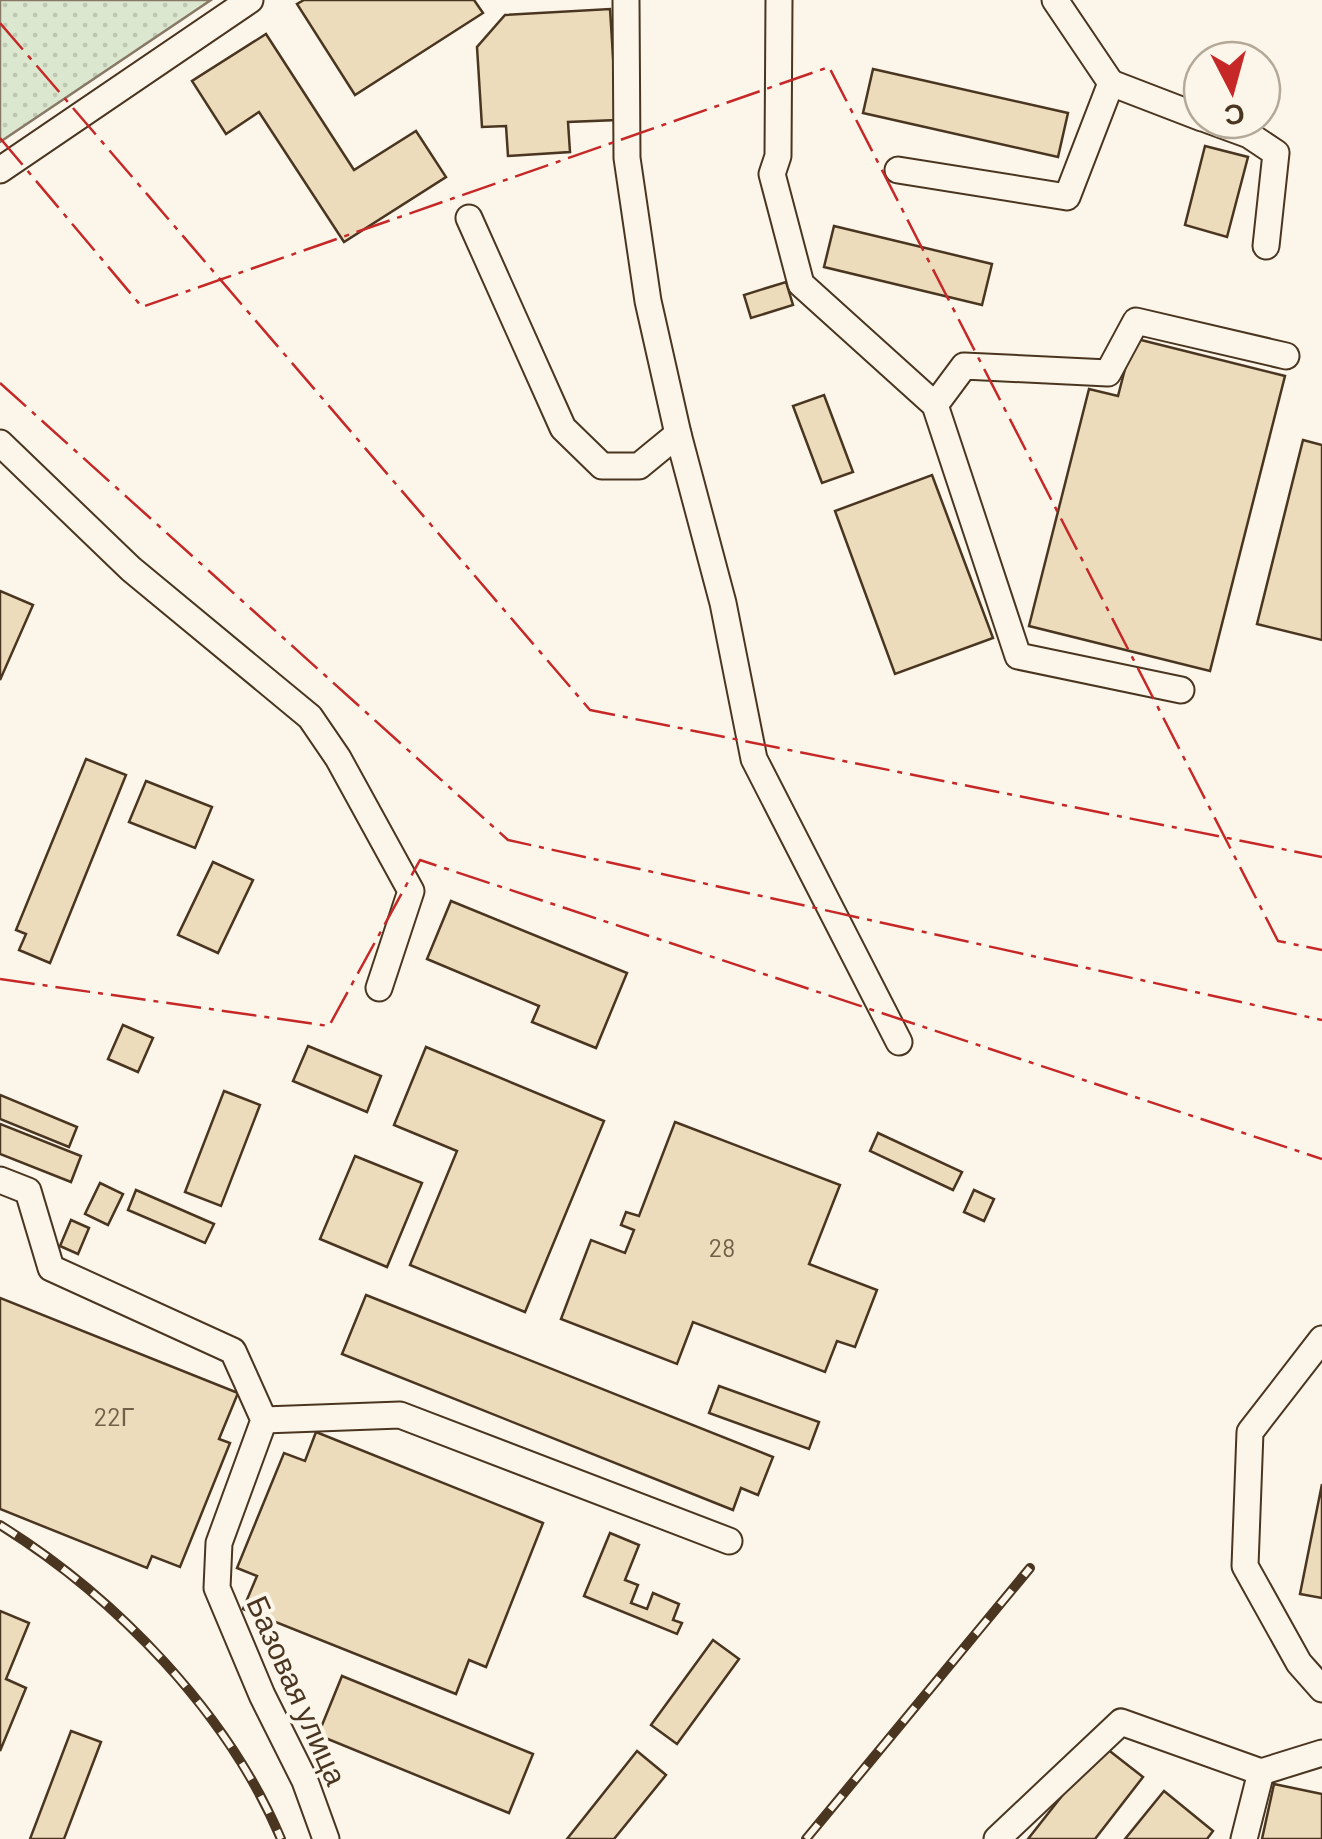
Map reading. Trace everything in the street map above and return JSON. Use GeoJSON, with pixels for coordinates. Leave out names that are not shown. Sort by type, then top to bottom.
{"type":"FeatureCollection","features":[{"type":"Feature","properties":{"kind":"street"},"geometry":{"type":"LineString","coordinates":[[0,170],[250,0]]}},
{"type":"Feature","properties":{"kind":"street"},"geometry":{"type":"LineString","coordinates":[[626,0],[627,158],[648,301],[723,603],[754,759],[899,1042]]}},
{"type":"Feature","properties":{"kind":"street"},"geometry":{"type":"LineString","coordinates":[[779,0],[778,156],[772,174],[800,284],[935,404],[1018,656],[1180,690]]}},
{"type":"Feature","properties":{"kind":"street"},"geometry":{"type":"LineString","coordinates":[[1055,0],[1111,84],[1182,110]]}},
{"type":"Feature","properties":{"kind":"street"},"geometry":{"type":"LineString","coordinates":[[898,170],[1067,197],[1111,84]]}},
{"type":"Feature","properties":{"kind":"street"},"geometry":{"type":"LineString","coordinates":[[1256,140],[1276,153],[1266,246]]}},
{"type":"Feature","properties":{"kind":"street"},"geometry":{"type":"LineString","coordinates":[[469,218],[564,428],[602,466],[639,466],[678,434]]}},
{"type":"Feature","properties":{"kind":"street"},"geometry":{"type":"LineString","coordinates":[[935,404],[964,366],[1108,372],[1136,321],[1286,356]]}},
{"type":"Feature","properties":{"kind":"street"},"geometry":{"type":"LineString","coordinates":[[0,444],[131,569],[310,717],[338,758],[411,891],[379,988]]}},
{"type":"Feature","properties":{"kind":"street"},"geometry":{"type":"LineString","coordinates":[[0,1180],[28,1191],[52,1268],[233,1352],[264,1420],[400,1415],[729,1541]]}},
{"type":"Feature","properties":{"kind":"street"},"geometry":{"type":"LineString","coordinates":[[1322,1339],[1250,1432],[1244,1566],[1299,1663],[1322,1690]]}},
{"type":"Feature","properties":{"kind":"street","name":"Базовая улица"},"geometry":{"type":"LineString","coordinates":[[264,1420],[219,1544],[217,1588],[262,1695],[305,1781],[326,1839]]}},
{"type":"Feature","properties":{"kind":"street"},"geometry":{"type":"LineString","coordinates":[[997,1839],[1120,1722],[1261,1772],[1322,1753]]}},
{"type":"Feature","properties":{"kind":"street"},"geometry":{"type":"LineString","coordinates":[[1244,1839],[1261,1772]]}},
{"type":"Feature","properties":{"kind":"green space"},"geometry":{"type":"Polygon","coordinates":[[[0,0],[211,0],[0,142],[0,0]]]}},
{"type":"Feature","properties":{"kind":"building"},"geometry":{"type":"Polygon","coordinates":[[[304,0],[474,0],[483,13],[355,95],[297,4],[304,0]]]}},
{"type":"Feature","properties":{"kind":"building"},"geometry":{"type":"Polygon","coordinates":[[[610,9],[617,120],[568,122],[570,152],[508,156],[506,126],[482,127],[477,47],[505,15],[610,9]]]}},
{"type":"Feature","properties":{"kind":"building"},"geometry":{"type":"Polygon","coordinates":[[[266,34],[354,170],[416,131],[446,177],[344,242],[259,112],[226,134],[192,81],[266,34]]]}},
{"type":"Feature","properties":{"kind":"building"},"geometry":{"type":"Polygon","coordinates":[[[873,69],[1068,113],[1058,157],[863,113],[873,69]]]}},
{"type":"Feature","properties":{"kind":"building"},"geometry":{"type":"Polygon","coordinates":[[[1205,146],[1248,157],[1227,237],[1185,225],[1205,146]]]}},
{"type":"Feature","properties":{"kind":"building"},"geometry":{"type":"Polygon","coordinates":[[[834,226],[992,264],[982,305],[824,267],[834,226]]]}},
{"type":"Feature","properties":{"kind":"building"},"geometry":{"type":"Polygon","coordinates":[[[786,282],[793,305],[751,318],[744,295],[786,282]]]}},
{"type":"Feature","properties":{"kind":"building"},"geometry":{"type":"Polygon","coordinates":[[[1133,338],[1285,376],[1210,671],[1029,626],[1089,389],[1118,396],[1133,338]]]}},
{"type":"Feature","properties":{"kind":"building"},"geometry":{"type":"Polygon","coordinates":[[[824,395],[853,472],[822,483],[793,406],[824,395]]]}},
{"type":"Feature","properties":{"kind":"building"},"geometry":{"type":"Polygon","coordinates":[[[1303,440],[1322,445],[1322,640],[1257,624],[1303,440]]]}},
{"type":"Feature","properties":{"kind":"building"},"geometry":{"type":"Polygon","coordinates":[[[932,475],[993,638],[895,674],[835,511],[932,475]]]}},
{"type":"Feature","properties":{"kind":"building"},"geometry":{"type":"Polygon","coordinates":[[[0,591],[33,605],[0,680],[0,591]]]}},
{"type":"Feature","properties":{"kind":"building"},"geometry":{"type":"Polygon","coordinates":[[[86,759],[126,775],[50,963],[19,950],[26,934],[16,930],[86,759]]]}},
{"type":"Feature","properties":{"kind":"building"},"geometry":{"type":"Polygon","coordinates":[[[146,781],[212,807],[195,848],[129,822],[146,781]]]}},
{"type":"Feature","properties":{"kind":"building"},"geometry":{"type":"Polygon","coordinates":[[[213,862],[253,880],[218,953],[178,935],[213,862]]]}},
{"type":"Feature","properties":{"kind":"building"},"geometry":{"type":"Polygon","coordinates":[[[451,901],[627,973],[596,1048],[532,1022],[539,1006],[427,959],[451,901]]]}},
{"type":"Feature","properties":{"kind":"building"},"geometry":{"type":"Polygon","coordinates":[[[123,1025],[153,1038],[138,1072],[108,1059],[123,1025]]]}},
{"type":"Feature","properties":{"kind":"building"},"geometry":{"type":"Polygon","coordinates":[[[308,1046],[381,1076],[367,1112],[293,1081],[308,1046]]]}},
{"type":"Feature","properties":{"kind":"building"},"geometry":{"type":"Polygon","coordinates":[[[426,1047],[604,1121],[525,1312],[410,1265],[457,1151],[394,1125],[426,1047]]]}},
{"type":"Feature","properties":{"kind":"building"},"geometry":{"type":"Polygon","coordinates":[[[224,1091],[260,1105],[221,1206],[185,1192],[224,1091]]]}},
{"type":"Feature","properties":{"kind":"building"},"geometry":{"type":"Polygon","coordinates":[[[0,1095],[77,1127],[69,1147],[0,1119],[0,1095]]]}},
{"type":"Feature","properties":{"kind":"building"},"geometry":{"type":"Polygon","coordinates":[[[675,1122],[840,1185],[809,1264],[877,1290],[855,1347],[837,1341],[825,1372],[693,1322],[677,1364],[561,1319],[591,1240],[625,1253],[634,1230],[621,1225],[626,1212],[639,1216],[675,1122]]]}},
{"type":"Feature","properties":{"kind":"building"},"geometry":{"type":"Polygon","coordinates":[[[0,1124],[81,1156],[71,1182],[0,1154],[0,1124]]]}},
{"type":"Feature","properties":{"kind":"building"},"geometry":{"type":"Polygon","coordinates":[[[878,1133],[962,1172],[953,1190],[870,1151],[878,1133]]]}},
{"type":"Feature","properties":{"kind":"building"},"geometry":{"type":"Polygon","coordinates":[[[355,1156],[422,1183],[387,1267],[320,1239],[355,1156]]]}},
{"type":"Feature","properties":{"kind":"building"},"geometry":{"type":"Polygon","coordinates":[[[100,1183],[123,1194],[108,1225],[85,1214],[100,1183]]]}},
{"type":"Feature","properties":{"kind":"building"},"geometry":{"type":"Polygon","coordinates":[[[136,1190],[214,1224],[205,1243],[128,1210],[136,1190]]]}},
{"type":"Feature","properties":{"kind":"building"},"geometry":{"type":"Polygon","coordinates":[[[974,1190],[994,1199],[984,1221],[964,1212],[974,1190]]]}},
{"type":"Feature","properties":{"kind":"building"},"geometry":{"type":"Polygon","coordinates":[[[71,1220],[89,1228],[78,1254],[60,1246],[71,1220]]]}},
{"type":"Feature","properties":{"kind":"building"},"geometry":{"type":"Polygon","coordinates":[[[366,1295],[773,1457],[758,1495],[741,1488],[733,1510],[342,1354],[366,1295]]]}},
{"type":"Feature","properties":{"kind":"building"},"geometry":{"type":"Polygon","coordinates":[[[0,1298],[238,1393],[219,1439],[230,1443],[180,1567],[152,1556],[147,1568],[0,1509],[0,1298]]]}},
{"type":"Feature","properties":{"kind":"building"},"geometry":{"type":"Polygon","coordinates":[[[719,1386],[819,1422],[809,1449],[709,1413],[719,1386]]]}},
{"type":"Feature","properties":{"kind":"building"},"geometry":{"type":"Polygon","coordinates":[[[316,1432],[543,1523],[486,1667],[469,1660],[456,1694],[243,1609],[257,1576],[237,1568],[284,1453],[305,1461],[316,1432]]]}},
{"type":"Feature","properties":{"kind":"building"},"geometry":{"type":"Polygon","coordinates":[[[1322,1484],[1322,1598],[1300,1594],[1322,1484]]]}},
{"type":"Feature","properties":{"kind":"building"},"geometry":{"type":"Polygon","coordinates":[[[610,1533],[639,1545],[625,1580],[638,1585],[631,1603],[647,1609],[653,1593],[679,1604],[673,1620],[682,1623],[677,1634],[584,1596],[610,1533]]]}},
{"type":"Feature","properties":{"kind":"building"},"geometry":{"type":"Polygon","coordinates":[[[0,1611],[29,1623],[6,1679],[26,1688],[0,1751],[0,1611]]]}},
{"type":"Feature","properties":{"kind":"building"},"geometry":{"type":"Polygon","coordinates":[[[713,1640],[739,1659],[677,1744],[651,1725],[713,1640]]]}},
{"type":"Feature","properties":{"kind":"building"},"geometry":{"type":"Polygon","coordinates":[[[342,1676],[533,1754],[509,1813],[318,1735],[342,1676]]]}},
{"type":"Feature","properties":{"kind":"building"},"geometry":{"type":"Polygon","coordinates":[[[71,1731],[101,1742],[64,1839],[30,1839],[71,1731]]]}},
{"type":"Feature","properties":{"kind":"building"},"geometry":{"type":"Polygon","coordinates":[[[1102,1745],[1143,1777],[1095,1839],[1028,1839],[1102,1745]]]}},
{"type":"Feature","properties":{"kind":"building"},"geometry":{"type":"Polygon","coordinates":[[[637,1751],[666,1775],[614,1839],[567,1839],[637,1751]]]}},
{"type":"Feature","properties":{"kind":"building"},"geometry":{"type":"Polygon","coordinates":[[[1274,1784],[1322,1794],[1322,1839],[1262,1839],[1274,1784]]]}},
{"type":"Feature","properties":{"kind":"building"},"geometry":{"type":"Polygon","coordinates":[[[1164,1791],[1213,1831],[1207,1839],[1125,1839],[1164,1791]]]}},
{"type":"Feature","properties":{"kind":"railway"},"geometry":{"type":"LineString","coordinates":[[0,1525],[85,1587],[164,1662],[231,1747],[281,1839]]}},
{"type":"Feature","properties":{"kind":"railway"},"geometry":{"type":"LineString","coordinates":[[806,1839],[1030,1568]]}},
{"type":"Feature","properties":{"kind":"power"},"geometry":{"type":"LineString","coordinates":[[0,23],[590,710],[1322,857]]}},
{"type":"Feature","properties":{"kind":"power"},"geometry":{"type":"LineString","coordinates":[[0,138],[142,307],[829,67],[1278,941],[1322,950]]}},
{"type":"Feature","properties":{"kind":"power"},"geometry":{"type":"LineString","coordinates":[[0,383],[508,840],[1322,1020]]}},
{"type":"Feature","properties":{"kind":"power"},"geometry":{"type":"LineString","coordinates":[[0,979],[329,1026],[420,860],[1322,1159]]}}]}
